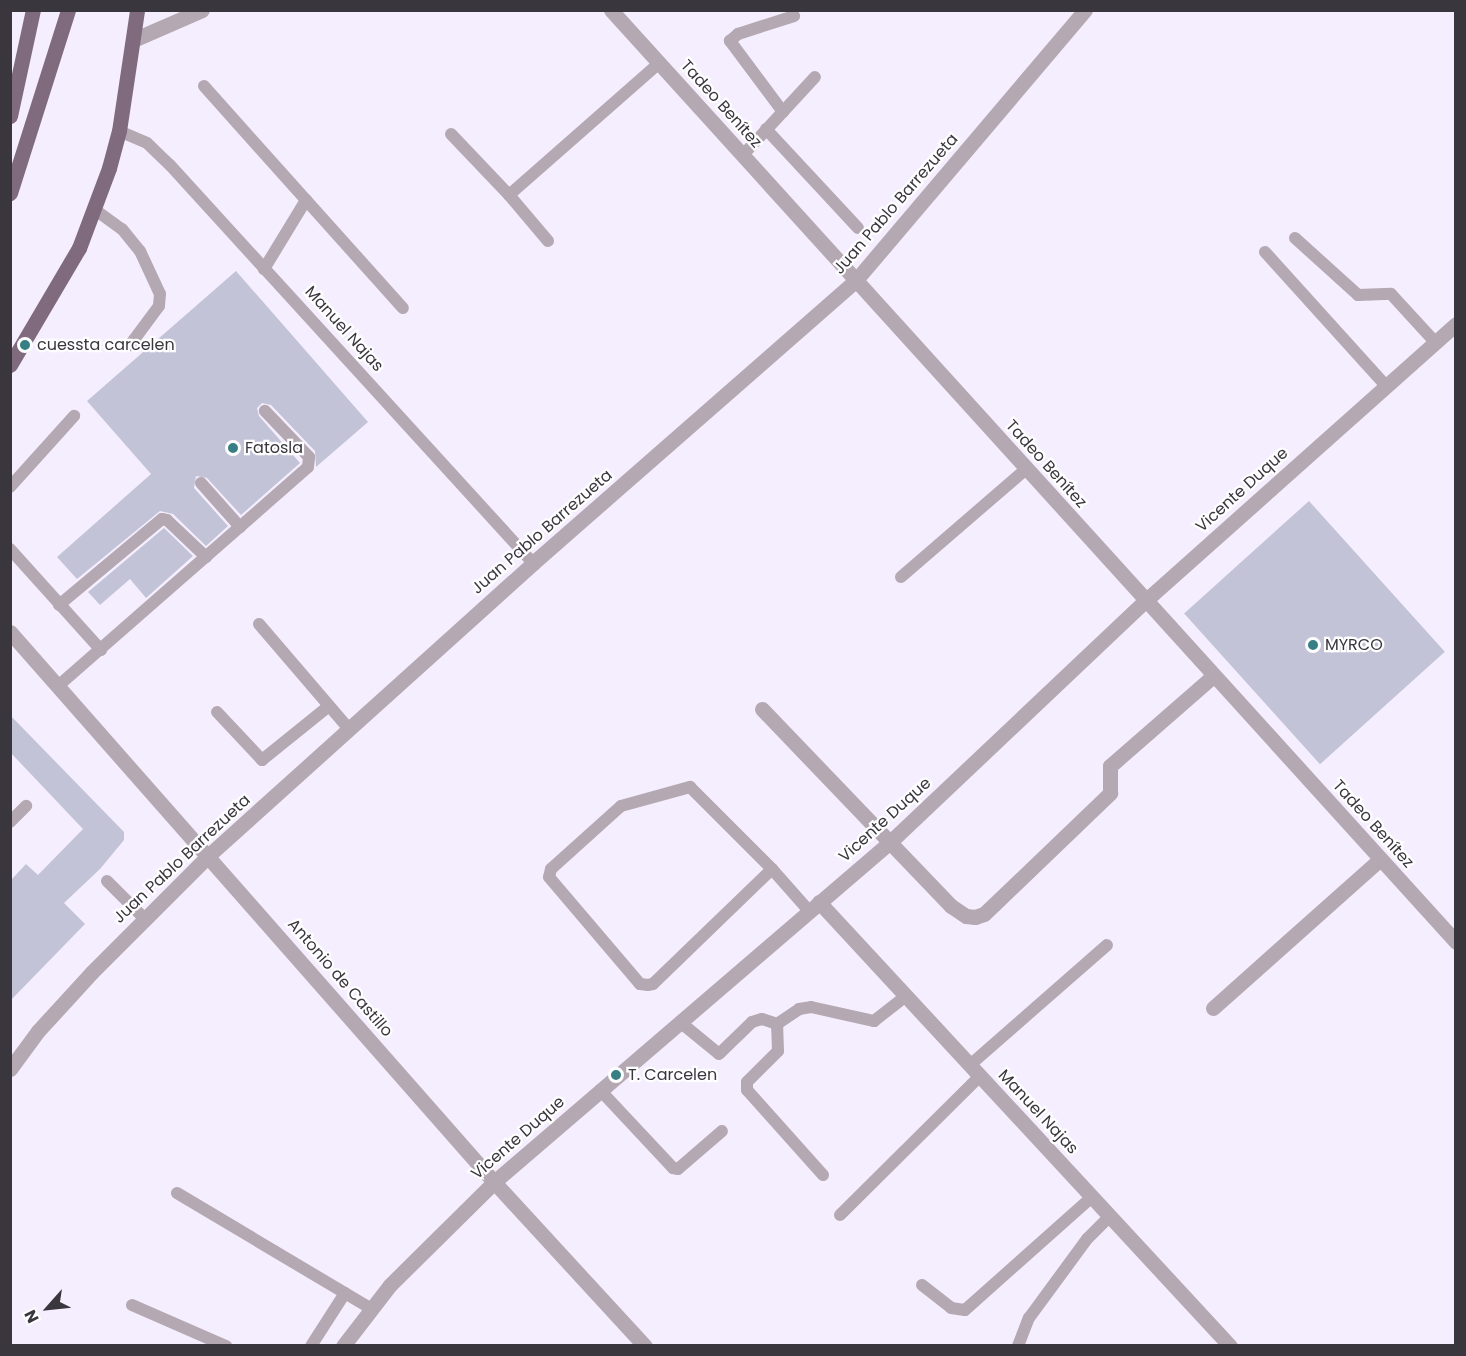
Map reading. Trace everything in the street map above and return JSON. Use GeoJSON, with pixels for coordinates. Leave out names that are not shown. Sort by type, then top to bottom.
{"type":"FeatureCollection","features":[{"type":"Feature","properties":{"kind":"main road"},"geometry":{"type":"LineString","coordinates":[[10,116],[33,10]]}},
{"type":"Feature","properties":{"kind":"main road"},"geometry":{"type":"LineString","coordinates":[[10,193],[68,10]]}},
{"type":"Feature","properties":{"kind":"main road"},"geometry":{"type":"LineString","coordinates":[[10,365],[80,248],[94,209],[119,131],[137,10]]}},
{"type":"Feature","properties":{"kind":"street"},"geometry":{"type":"LineString","coordinates":[[133,40],[202,10]]}},
{"type":"Feature","properties":{"kind":"street","name":"Tadeo Benítez"},"geometry":{"type":"LineString","coordinates":[[611,10],[1455,942]]}},
{"type":"Feature","properties":{"kind":"street","name":"Juan Pablo Barrezueta"},"geometry":{"type":"LineString","coordinates":[[10,1069],[38,1031],[143,918],[209,855],[533,563],[856,280],[1085,10]]}},
{"type":"Feature","properties":{"kind":"street","name":"Vicente Duque"},"geometry":{"type":"LineString","coordinates":[[343,1346],[370,1308],[494,1182],[889,843],[1145,601],[1455,324]]}},
{"type":"Feature","properties":{"kind":"street","name":"Antonio de Castillo"},"geometry":{"type":"LineString","coordinates":[[10,632],[209,855],[494,1182],[645,1346]]}},
{"type":"Feature","properties":{"kind":"street"},"geometry":{"type":"LineString","coordinates":[[762,709],[889,843],[958,912],[966,916],[984,914],[1110,793],[1110,766],[1213,676]]}},
{"type":"Feature","properties":{"kind":"street"},"geometry":{"type":"LineString","coordinates":[[1213,1008],[1380,859]]}},
{"type":"Feature","properties":{"kind":"street","name":"Manuel Najas"},"geometry":{"type":"LineString","coordinates":[[814,907],[906,996],[1230,1346]]}},
{"type":"Feature","properties":{"kind":"lane"},"geometry":{"type":"LineString","coordinates":[[783,112],[730,41],[738,34],[794,16]]}},
{"type":"Feature","properties":{"kind":"lane"},"geometry":{"type":"LineString","coordinates":[[509,195],[659,63]]}},
{"type":"Feature","properties":{"kind":"lane"},"geometry":{"type":"LineString","coordinates":[[743,155],[815,77]]}},
{"type":"Feature","properties":{"kind":"lane"},"geometry":{"type":"LineString","coordinates":[[204,86],[403,308]]}},
{"type":"Feature","properties":{"kind":"lane"},"geometry":{"type":"LineString","coordinates":[[766,129],[858,228]]}},
{"type":"Feature","properties":{"kind":"lane","name":"Manuel Najas"},"geometry":{"type":"LineString","coordinates":[[119,131],[147,143],[170,165],[533,563]]}},
{"type":"Feature","properties":{"kind":"lane"},"geometry":{"type":"LineString","coordinates":[[451,134],[509,195],[548,241]]}},
{"type":"Feature","properties":{"kind":"lane"},"geometry":{"type":"LineString","coordinates":[[264,269],[306,200]]}},
{"type":"Feature","properties":{"kind":"lane"},"geometry":{"type":"LineString","coordinates":[[94,209],[122,229],[140,251],[160,294],[159,306],[130,345]]}},
{"type":"Feature","properties":{"kind":"lane"},"geometry":{"type":"LineString","coordinates":[[1295,238],[1358,295],[1391,294],[1435,342]]}},
{"type":"Feature","properties":{"kind":"lane"},"geometry":{"type":"LineString","coordinates":[[1265,252],[1386,386]]}},
{"type":"Feature","properties":{"kind":"lane"},"geometry":{"type":"LineString","coordinates":[[58,686],[240,527],[309,463],[265,411]]}},
{"type":"Feature","properties":{"kind":"lane"},"geometry":{"type":"LineString","coordinates":[[10,487],[74,416]]}},
{"type":"Feature","properties":{"kind":"lane"},"geometry":{"type":"LineString","coordinates":[[901,577],[1026,469]]}},
{"type":"Feature","properties":{"kind":"lane"},"geometry":{"type":"LineString","coordinates":[[201,483],[240,527]]}},
{"type":"Feature","properties":{"kind":"lane"},"geometry":{"type":"LineString","coordinates":[[59,605],[162,519],[168,520],[206,557]]}},
{"type":"Feature","properties":{"kind":"lane"},"geometry":{"type":"LineString","coordinates":[[10,549],[101,650]]}},
{"type":"Feature","properties":{"kind":"lane"},"geometry":{"type":"LineString","coordinates":[[259,624],[349,729]]}},
{"type":"Feature","properties":{"kind":"lane"},"geometry":{"type":"LineString","coordinates":[[217,712],[262,760],[329,706]]}},
{"type":"Feature","properties":{"kind":"lane"},"geometry":{"type":"LineString","coordinates":[[772,870],[653,984],[648,985],[640,984],[549,877],[551,869],[621,806],[690,787],[772,870],[814,907]]}},
{"type":"Feature","properties":{"kind":"lane"},"geometry":{"type":"LineString","coordinates":[[10,822],[26,806]]}},
{"type":"Feature","properties":{"kind":"lane"},"geometry":{"type":"LineString","coordinates":[[106,881],[143,918]]}},
{"type":"Feature","properties":{"kind":"lane"},"geometry":{"type":"LineString","coordinates":[[840,1215],[975,1071],[1107,945]]}},
{"type":"Feature","properties":{"kind":"lane"},"geometry":{"type":"LineString","coordinates":[[680,1022],[719,1054],[752,1022],[762,1020],[777,1024],[811,1006],[874,1021],[906,996]]}},
{"type":"Feature","properties":{"kind":"lane"},"geometry":{"type":"LineString","coordinates":[[777,1024],[778,1051],[747,1082],[747,1090],[823,1176]]}},
{"type":"Feature","properties":{"kind":"lane"},"geometry":{"type":"LineString","coordinates":[[600,1090],[673,1168],[678,1169],[722,1131]]}},
{"type":"Feature","properties":{"kind":"lane"},"geometry":{"type":"LineString","coordinates":[[177,1194],[370,1308]]}},
{"type":"Feature","properties":{"kind":"lane"},"geometry":{"type":"LineString","coordinates":[[922,1285],[951,1308],[965,1310],[1092,1197]]}},
{"type":"Feature","properties":{"kind":"lane"},"geometry":{"type":"LineString","coordinates":[[1018,1346],[1029,1318],[1088,1239],[1110,1216]]}},
{"type":"Feature","properties":{"kind":"lane"},"geometry":{"type":"LineString","coordinates":[[311,1346],[345,1293]]}},
{"type":"Feature","properties":{"kind":"lane"},"geometry":{"type":"LineString","coordinates":[[132,1305],[226,1346]]}},
{"type":"Feature","properties":{"kind":"building","name":"Fatosla"},"geometry":{"type":"Polygon","coordinates":[[[236,271],[368,422],[316,467],[315,451],[271,405],[262,403],[257,408],[259,416],[300,463],[241,515],[207,478],[196,476],[194,488],[228,526],[206,546],[173,514],[160,511],[77,579],[57,557],[151,474],[87,401],[236,271]]]}},
{"type":"Feature","properties":{"kind":"building"},"geometry":{"type":"Polygon","coordinates":[[[1309,501],[1445,652],[1320,764],[1184,613],[1309,501]]]}},
{"type":"Feature","properties":{"kind":"building"},"geometry":{"type":"Polygon","coordinates":[[[164,528],[193,556],[146,598],[130,579],[100,605],[88,592],[164,528]]]}},
{"type":"Feature","properties":{"kind":"building"},"geometry":{"type":"Polygon","coordinates":[[[10,715],[124,832],[124,840],[100,869],[64,903],[85,924],[10,1001],[10,881],[26,864],[38,875],[83,829],[10,752],[10,715]]]}},
{"type":"Feature","properties":{"kind":"place","name":"cuessta carcelen"},"geometry":{"type":"Point","coordinates":[25,345]}},
{"type":"Feature","properties":{"kind":"place","name":"Fatosla"},"geometry":{"type":"Point","coordinates":[233,448]}},
{"type":"Feature","properties":{"kind":"place","name":"MYRCO"},"geometry":{"type":"Point","coordinates":[1313,645]}},
{"type":"Feature","properties":{"kind":"place","name":"T. Carcelen"},"geometry":{"type":"Point","coordinates":[616,1075]}}]}
